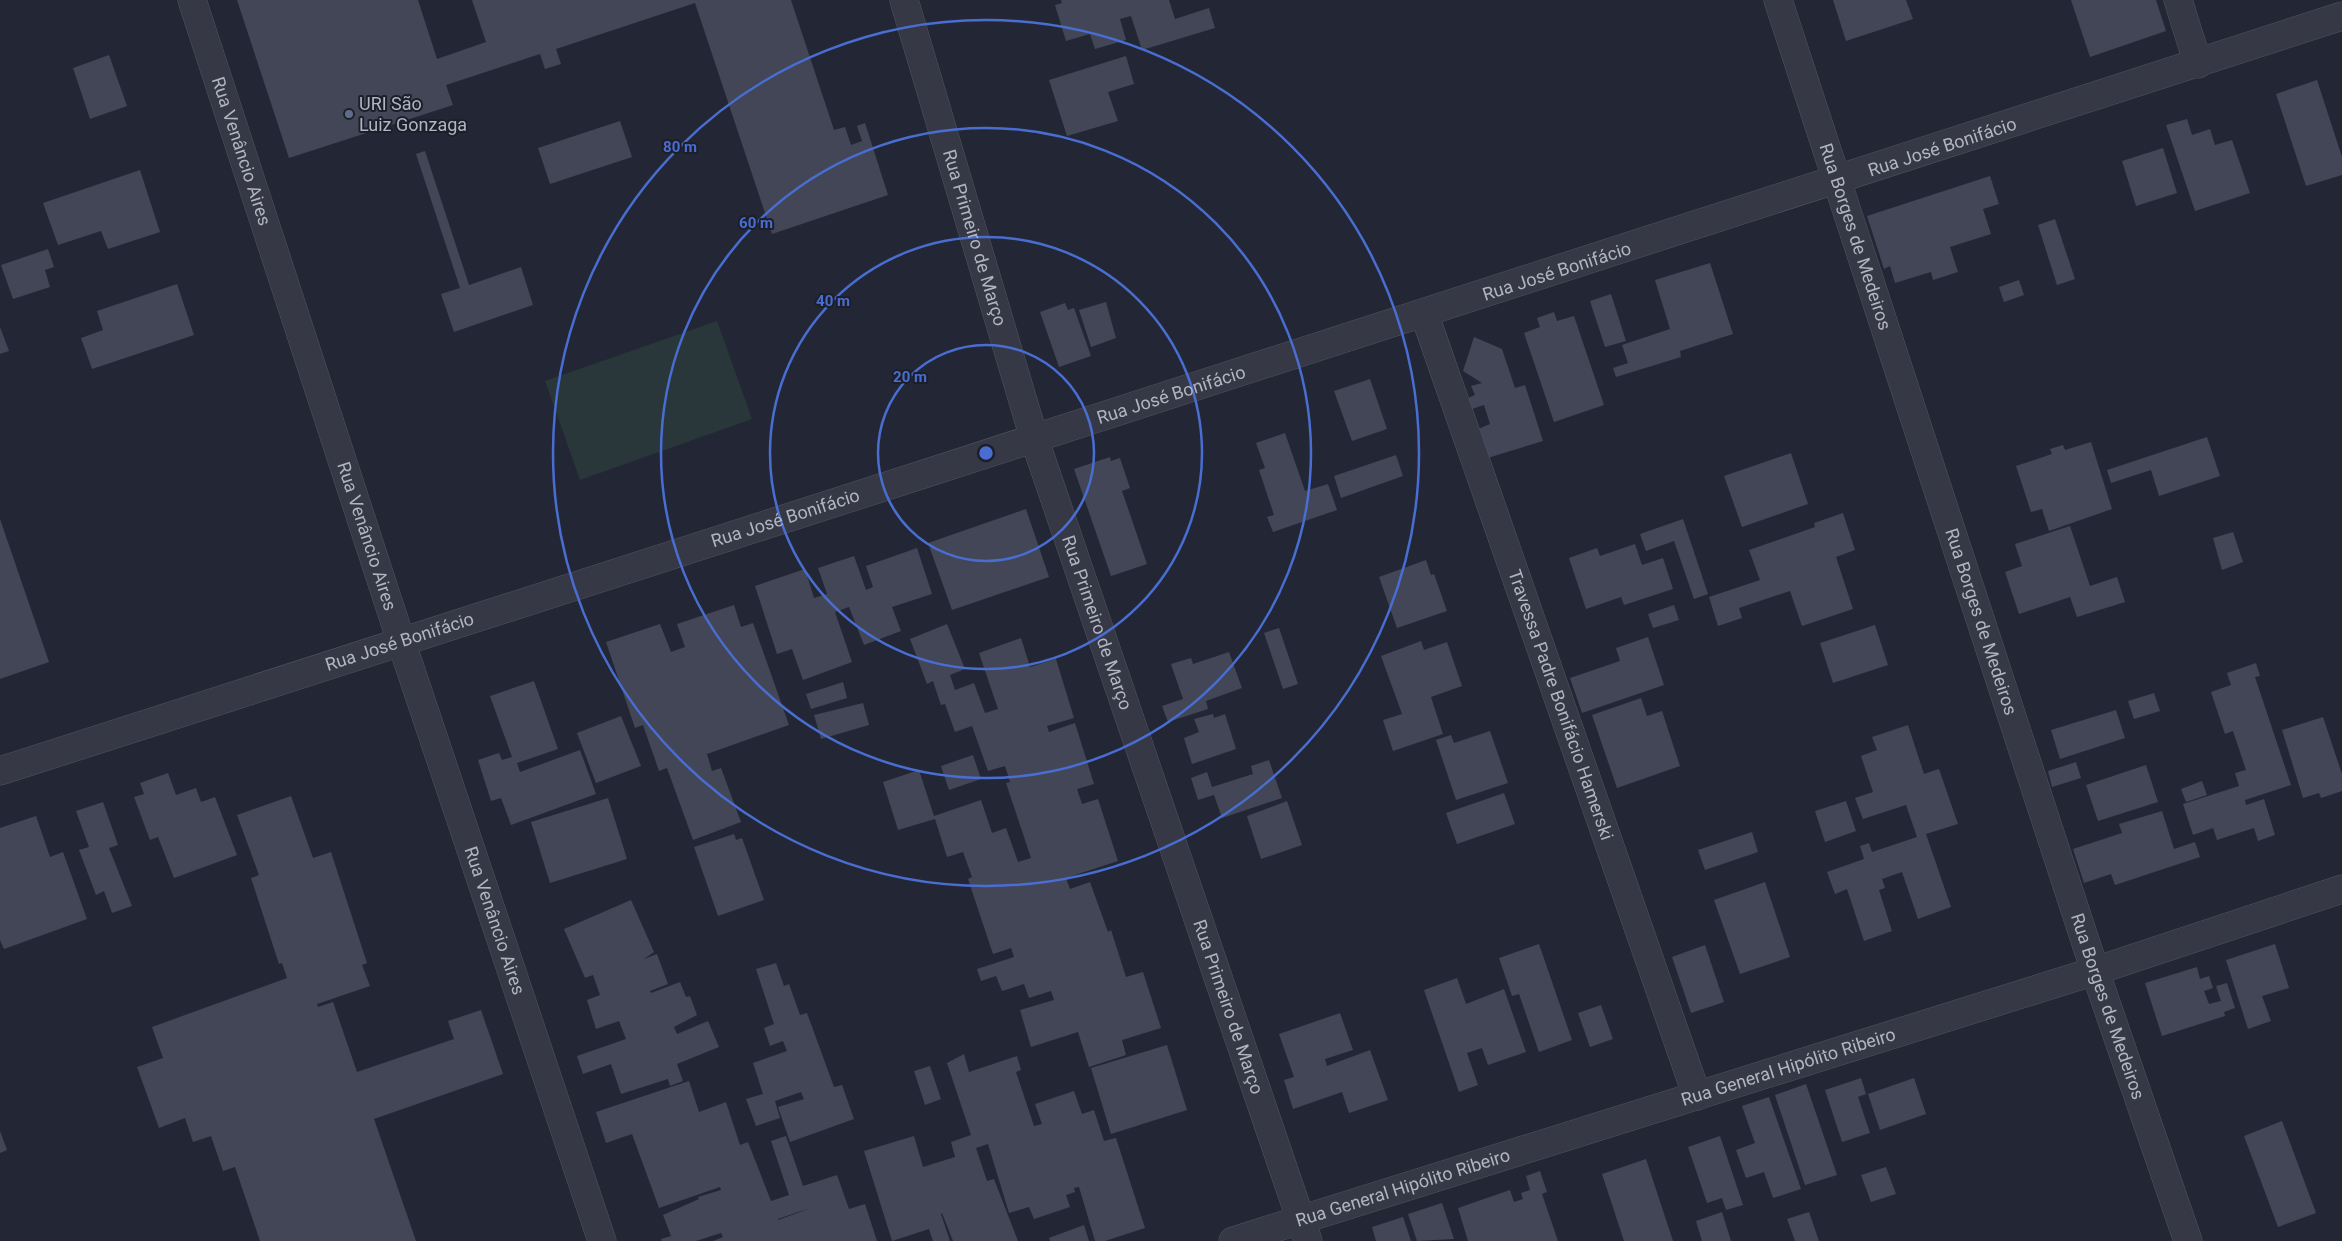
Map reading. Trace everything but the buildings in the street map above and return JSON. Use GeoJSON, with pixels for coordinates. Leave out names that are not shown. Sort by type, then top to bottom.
{"type":"FeatureCollection","features":[{"type":"Feature","properties":{"kind":"street","name":"Rua Venâncio Aires"},"geometry":{"type":"LineString","coordinates":[[192,0],[401,641],[602,1241]]}},
{"type":"Feature","properties":{"kind":"street","name":"Rua Primeiro de Março"},"geometry":{"type":"LineString","coordinates":[[904,0],[1034,438],[1304,1230]]}},
{"type":"Feature","properties":{"kind":"street","name":"Rua Borges de Medeiros"},"geometry":{"type":"LineString","coordinates":[[1778,0],[2095,971],[2188,1241]]}},
{"type":"Feature","properties":{"kind":"street"},"geometry":{"type":"LineString","coordinates":[[2178,0],[2198,64]]}},
{"type":"Feature","properties":{"kind":"street","name":"Rua José Bonifácio"},"geometry":{"type":"LineString","coordinates":[[0,771],[1424,313],[1837,183],[2342,16]]}},
{"type":"Feature","properties":{"kind":"street","name":"Travessa Padre Bonifácio Hamerski"},"geometry":{"type":"LineString","coordinates":[[1424,313],[1697,1096]]}},
{"type":"Feature","properties":{"kind":"street","name":"Rua General Hipólito Ribeiro"},"geometry":{"type":"LineString","coordinates":[[1233,1241],[1304,1230],[1697,1096],[2095,971],[2342,889]]}},
{"type":"Feature","properties":{"kind":"shaded area"},"geometry":{"type":"Polygon","coordinates":[[[717,321],[752,419],[580,480],[545,381],[717,321]]]}},
{"type":"Feature","properties":{"kind":"place","name":"URI São Luiz Gonzaga"},"geometry":{"type":"Point","coordinates":[349,114]}}]}
